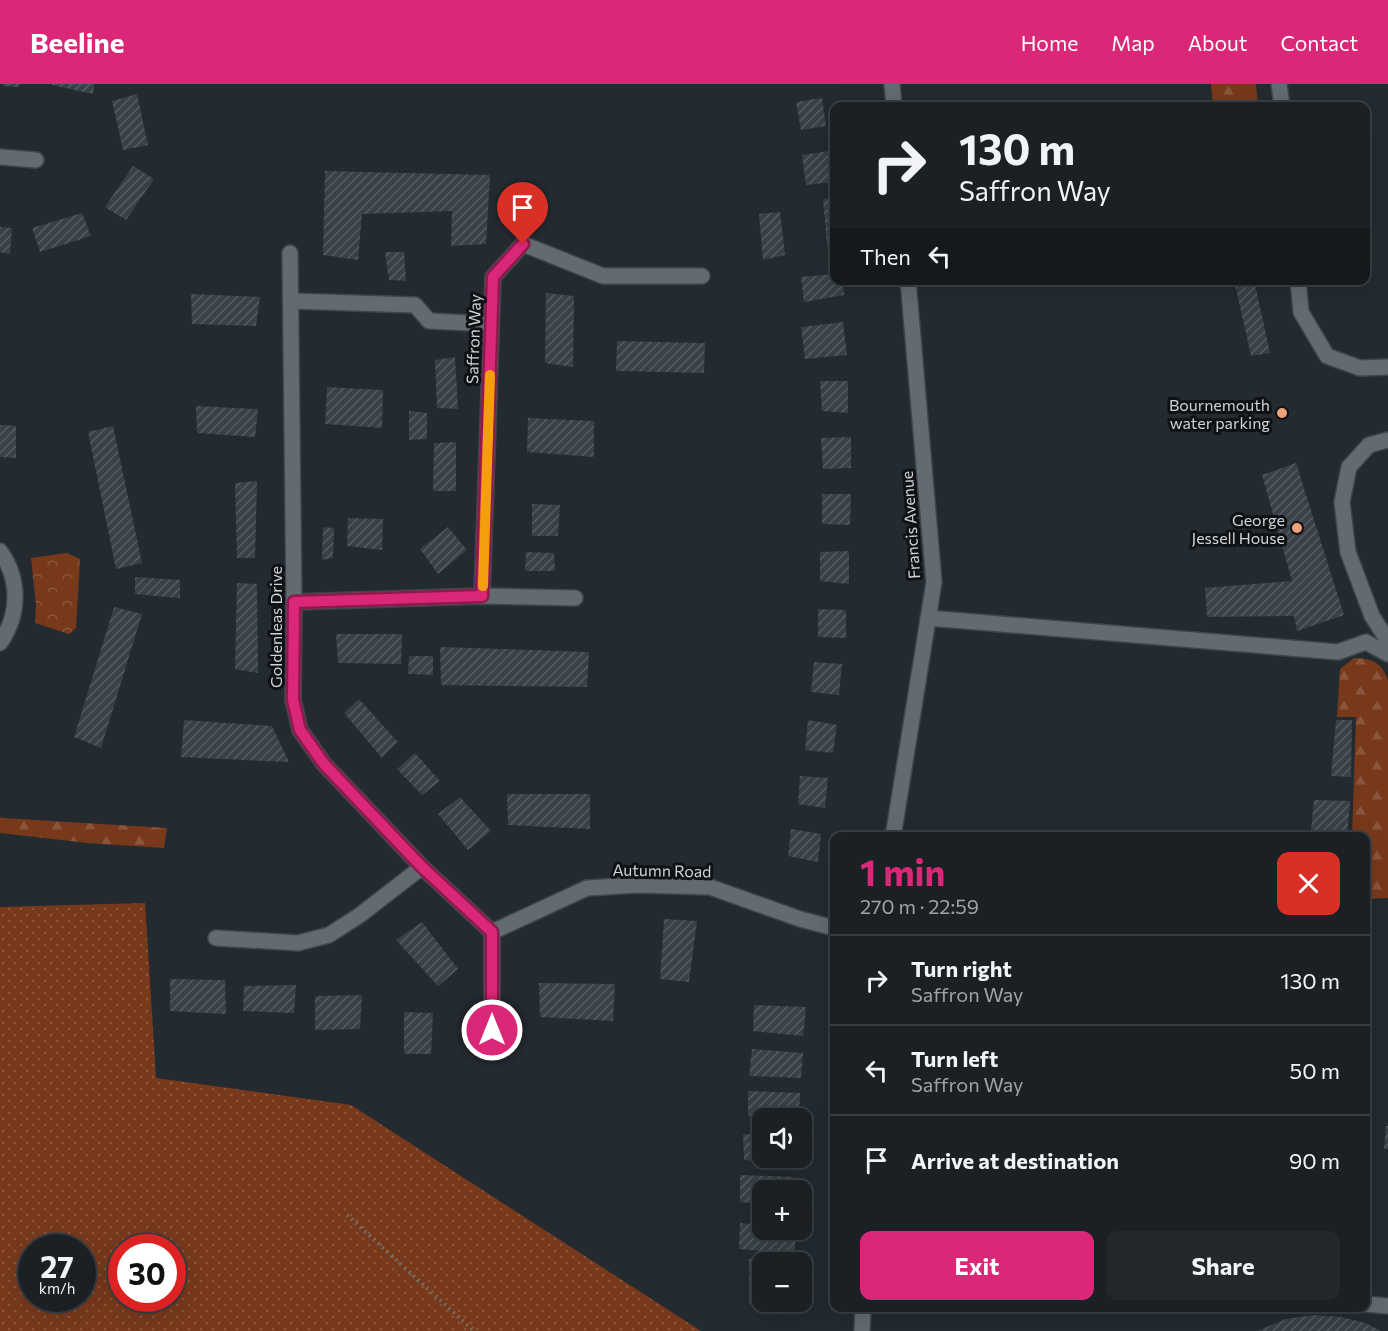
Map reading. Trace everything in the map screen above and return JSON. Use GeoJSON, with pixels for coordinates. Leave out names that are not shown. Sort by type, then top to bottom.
{"type":"FeatureCollection","features":[{"type":"Feature","properties":{"kind":"street"},"geometry":{"type":"LineString","coordinates":[[892,84],[894,102]]}},
{"type":"Feature","properties":{"kind":"street"},"geometry":{"type":"LineString","coordinates":[[1279,84],[1281,102]]}},
{"type":"Feature","properties":{"kind":"street"},"geometry":{"type":"LineString","coordinates":[[0,157],[36,160]]}},
{"type":"Feature","properties":{"kind":"street","name":"Saffron Way"},"geometry":{"type":"LineString","coordinates":[[482,596],[493,277],[523,244],[603,276],[702,276]]}},
{"type":"Feature","properties":{"kind":"street","name":"Goldenleas Drive"},"geometry":{"type":"LineString","coordinates":[[290,253],[293,700],[300,730],[324,764],[422,867],[492,932]]}},
{"type":"Feature","properties":{"kind":"street","name":"Francis Avenue"},"geometry":{"type":"LineString","coordinates":[[893,832],[934,582],[908,285]]}},
{"type":"Feature","properties":{"kind":"street"},"geometry":{"type":"LineString","coordinates":[[1298,285],[1301,312],[1327,356],[1360,368],[1388,367]]}},
{"type":"Feature","properties":{"kind":"street"},"geometry":{"type":"LineString","coordinates":[[291,301],[415,305],[429,321],[491,324]]}},
{"type":"Feature","properties":{"kind":"street"},"geometry":{"type":"LineString","coordinates":[[1388,440],[1370,445],[1349,467],[1342,502],[1348,552],[1372,616],[1388,641]]}},
{"type":"Feature","properties":{"kind":"street"},"geometry":{"type":"LineString","coordinates":[[0,550],[13,574],[16,595],[13,620],[0,643]]}},
{"type":"Feature","properties":{"kind":"street"},"geometry":{"type":"LineString","coordinates":[[294,602],[482,596],[575,598]]}},
{"type":"Feature","properties":{"kind":"street"},"geometry":{"type":"LineString","coordinates":[[928,618],[1338,652],[1366,642],[1388,654]]}},
{"type":"Feature","properties":{"kind":"street"},"geometry":{"type":"LineString","coordinates":[[216,938],[298,943],[329,935],[360,915],[422,867]]}},
{"type":"Feature","properties":{"kind":"street","name":"Autumn Road"},"geometry":{"type":"LineString","coordinates":[[492,932],[587,888],[639,885],[711,887],[801,919],[830,926]]}},
{"type":"Feature","properties":{"kind":"street"},"geometry":{"type":"LineString","coordinates":[[492,932],[492,1030]]}},
{"type":"Feature","properties":{"kind":"street"},"geometry":{"type":"LineString","coordinates":[[1370,1304],[1388,1306]]}},
{"type":"Feature","properties":{"kind":"street"},"geometry":{"type":"LineString","coordinates":[[862,1331],[863,1312]]}},
{"type":"Feature","properties":{"kind":"path"},"geometry":{"type":"LineString","coordinates":[[347,1215],[474,1331]]}},
{"type":"Feature","properties":{"kind":"green space"},"geometry":{"type":"Polygon","coordinates":[[[1211,84],[1256,84],[1258,102],[1213,102],[1211,84]]]}},
{"type":"Feature","properties":{"kind":"green space"},"geometry":{"type":"Polygon","coordinates":[[[67,553],[80,559],[76,628],[69,634],[35,623],[36,605],[31,558],[67,553]]]}},
{"type":"Feature","properties":{"kind":"green space"},"geometry":{"type":"Polygon","coordinates":[[[1354,658],[1367,659],[1383,669],[1388,680],[1388,898],[1370,899],[1370,832],[1352,832],[1356,717],[1337,717],[1340,669],[1354,658]]]}},
{"type":"Feature","properties":{"kind":"green space"},"geometry":{"type":"Polygon","coordinates":[[[0,817],[167,828],[164,848],[88,843],[0,833],[0,817]]]}},
{"type":"Feature","properties":{"kind":"green space"},"geometry":{"type":"Polygon","coordinates":[[[145,903],[156,1078],[351,1105],[701,1331],[0,1331],[0,907],[145,903]]]}},
{"type":"Feature","properties":{"kind":"building"},"geometry":{"type":"Polygon","coordinates":[[[3,84],[20,84],[19,87],[3,86],[3,84]]]}},
{"type":"Feature","properties":{"kind":"building"},"geometry":{"type":"Polygon","coordinates":[[[94,84],[93,94],[52,85],[94,84]]]}},
{"type":"Feature","properties":{"kind":"building"},"geometry":{"type":"Polygon","coordinates":[[[137,94],[148,145],[123,150],[112,101],[137,94]]]}},
{"type":"Feature","properties":{"kind":"building"},"geometry":{"type":"Polygon","coordinates":[[[822,98],[826,126],[801,130],[796,102],[822,98]]]}},
{"type":"Feature","properties":{"kind":"building"},"geometry":{"type":"Polygon","coordinates":[[[829,151],[830,182],[806,185],[802,155],[829,151]]]}},
{"type":"Feature","properties":{"kind":"building"},"geometry":{"type":"Polygon","coordinates":[[[133,166],[154,179],[126,220],[105,207],[133,166]]]}},
{"type":"Feature","properties":{"kind":"building"},"geometry":{"type":"Polygon","coordinates":[[[325,171],[490,175],[486,244],[451,246],[452,211],[362,214],[358,260],[323,255],[325,171]]]}},
{"type":"Feature","properties":{"kind":"building"},"geometry":{"type":"Polygon","coordinates":[[[830,198],[830,246],[827,246],[823,199],[830,198]]]}},
{"type":"Feature","properties":{"kind":"building"},"geometry":{"type":"Polygon","coordinates":[[[780,212],[785,255],[763,260],[759,214],[780,212]]]}},
{"type":"Feature","properties":{"kind":"building"},"geometry":{"type":"Polygon","coordinates":[[[82,213],[91,236],[40,252],[32,228],[82,213]]]}},
{"type":"Feature","properties":{"kind":"building"},"geometry":{"type":"Polygon","coordinates":[[[0,227],[12,228],[10,254],[0,252],[0,227]]]}},
{"type":"Feature","properties":{"kind":"building"},"geometry":{"type":"Polygon","coordinates":[[[385,252],[404,252],[406,281],[389,280],[385,252]]]}},
{"type":"Feature","properties":{"kind":"building"},"geometry":{"type":"Polygon","coordinates":[[[830,274],[830,285],[843,285],[844,295],[804,302],[801,277],[830,274]]]}},
{"type":"Feature","properties":{"kind":"building"},"geometry":{"type":"Polygon","coordinates":[[[1235,285],[1255,285],[1270,353],[1251,356],[1235,285]]]}},
{"type":"Feature","properties":{"kind":"building"},"geometry":{"type":"Polygon","coordinates":[[[546,293],[574,296],[573,367],[545,363],[546,293]]]}},
{"type":"Feature","properties":{"kind":"building"},"geometry":{"type":"Polygon","coordinates":[[[191,294],[260,297],[256,326],[192,324],[191,294]]]}},
{"type":"Feature","properties":{"kind":"building"},"geometry":{"type":"Polygon","coordinates":[[[843,322],[847,355],[805,359],[801,327],[843,322]]]}},
{"type":"Feature","properties":{"kind":"building"},"geometry":{"type":"Polygon","coordinates":[[[617,341],[705,343],[704,373],[616,371],[617,341]]]}},
{"type":"Feature","properties":{"kind":"building"},"geometry":{"type":"Polygon","coordinates":[[[455,357],[458,409],[437,408],[435,360],[455,357]]]}},
{"type":"Feature","properties":{"kind":"building"},"geometry":{"type":"Polygon","coordinates":[[[820,381],[848,381],[848,413],[822,411],[820,381]]]}},
{"type":"Feature","properties":{"kind":"building"},"geometry":{"type":"Polygon","coordinates":[[[327,387],[383,390],[382,428],[325,424],[327,387]]]}},
{"type":"Feature","properties":{"kind":"building"},"geometry":{"type":"Polygon","coordinates":[[[196,406],[258,409],[255,437],[197,433],[196,406]]]}},
{"type":"Feature","properties":{"kind":"building"},"geometry":{"type":"Polygon","coordinates":[[[409,411],[427,413],[427,439],[409,440],[409,411]]]}},
{"type":"Feature","properties":{"kind":"building"},"geometry":{"type":"Polygon","coordinates":[[[528,418],[594,421],[594,457],[527,452],[528,418]]]}},
{"type":"Feature","properties":{"kind":"building"},"geometry":{"type":"Polygon","coordinates":[[[0,425],[16,426],[16,458],[0,457],[0,425]]]}},
{"type":"Feature","properties":{"kind":"building"},"geometry":{"type":"Polygon","coordinates":[[[113,426],[142,563],[116,569],[88,432],[113,426]]]}},
{"type":"Feature","properties":{"kind":"building"},"geometry":{"type":"Polygon","coordinates":[[[851,437],[851,468],[823,469],[821,438],[851,437]]]}},
{"type":"Feature","properties":{"kind":"building"},"geometry":{"type":"Polygon","coordinates":[[[456,442],[456,491],[433,491],[434,443],[456,442]]]}},
{"type":"Feature","properties":{"kind":"building","name":"George Jessell House"},"geometry":{"type":"Polygon","coordinates":[[[1296,463],[1344,615],[1297,631],[1294,616],[1207,617],[1205,588],[1292,581],[1262,475],[1296,463]]]}},
{"type":"Feature","properties":{"kind":"building"},"geometry":{"type":"Polygon","coordinates":[[[257,481],[255,558],[237,558],[235,483],[257,481]]]}},
{"type":"Feature","properties":{"kind":"building"},"geometry":{"type":"Polygon","coordinates":[[[822,494],[851,494],[850,525],[822,524],[822,494]]]}},
{"type":"Feature","properties":{"kind":"building"},"geometry":{"type":"Polygon","coordinates":[[[532,504],[560,505],[558,536],[532,536],[532,504]]]}},
{"type":"Feature","properties":{"kind":"building"},"geometry":{"type":"Polygon","coordinates":[[[348,518],[383,519],[382,550],[347,546],[348,518]]]}},
{"type":"Feature","properties":{"kind":"building"},"geometry":{"type":"Polygon","coordinates":[[[323,527],[334,528],[333,558],[322,560],[323,527]]]}},
{"type":"Feature","properties":{"kind":"building"},"geometry":{"type":"Polygon","coordinates":[[[448,527],[467,550],[438,574],[420,549],[448,527]]]}},
{"type":"Feature","properties":{"kind":"building"},"geometry":{"type":"Polygon","coordinates":[[[849,551],[849,584],[820,581],[820,552],[849,551]]]}},
{"type":"Feature","properties":{"kind":"building"},"geometry":{"type":"Polygon","coordinates":[[[526,552],[554,553],[555,571],[525,571],[526,552]]]}},
{"type":"Feature","properties":{"kind":"building"},"geometry":{"type":"Polygon","coordinates":[[[135,577],[180,580],[180,598],[135,594],[135,577]]]}},
{"type":"Feature","properties":{"kind":"building"},"geometry":{"type":"Polygon","coordinates":[[[237,583],[257,584],[258,673],[235,669],[237,583]]]}},
{"type":"Feature","properties":{"kind":"building"},"geometry":{"type":"Polygon","coordinates":[[[114,607],[142,614],[101,748],[74,737],[114,607]]]}},
{"type":"Feature","properties":{"kind":"building"},"geometry":{"type":"Polygon","coordinates":[[[818,609],[846,610],[846,638],[818,637],[818,609]]]}},
{"type":"Feature","properties":{"kind":"building"},"geometry":{"type":"Polygon","coordinates":[[[336,634],[402,634],[401,664],[338,663],[336,634]]]}},
{"type":"Feature","properties":{"kind":"building"},"geometry":{"type":"Polygon","coordinates":[[[440,647],[589,652],[587,687],[441,685],[440,647]]]}},
{"type":"Feature","properties":{"kind":"building"},"geometry":{"type":"Polygon","coordinates":[[[409,656],[433,656],[433,675],[408,674],[409,656]]]}},
{"type":"Feature","properties":{"kind":"building"},"geometry":{"type":"Polygon","coordinates":[[[814,662],[842,664],[839,695],[811,692],[814,662]]]}},
{"type":"Feature","properties":{"kind":"building"},"geometry":{"type":"Polygon","coordinates":[[[359,699],[398,742],[382,758],[344,713],[359,699]]]}},
{"type":"Feature","properties":{"kind":"building"},"geometry":{"type":"Polygon","coordinates":[[[184,720],[272,726],[289,762],[181,757],[184,720]]]}},
{"type":"Feature","properties":{"kind":"building"},"geometry":{"type":"Polygon","coordinates":[[[808,720],[837,725],[833,753],[805,750],[808,720]]]}},
{"type":"Feature","properties":{"kind":"building"},"geometry":{"type":"Polygon","coordinates":[[[1336,720],[1352,720],[1351,777],[1331,776],[1336,720]]]}},
{"type":"Feature","properties":{"kind":"building"},"geometry":{"type":"Polygon","coordinates":[[[415,753],[440,781],[422,795],[397,769],[415,753]]]}},
{"type":"Feature","properties":{"kind":"building"},"geometry":{"type":"Polygon","coordinates":[[[800,776],[828,778],[825,808],[798,804],[800,776]]]}},
{"type":"Feature","properties":{"kind":"building"},"geometry":{"type":"Polygon","coordinates":[[[507,794],[590,794],[590,829],[508,825],[507,794]]]}},
{"type":"Feature","properties":{"kind":"building"},"geometry":{"type":"Polygon","coordinates":[[[460,797],[491,831],[468,850],[438,814],[460,797]]]}},
{"type":"Feature","properties":{"kind":"building"},"geometry":{"type":"Polygon","coordinates":[[[1314,800],[1350,801],[1347,832],[1311,831],[1314,800]]]}},
{"type":"Feature","properties":{"kind":"building"},"geometry":{"type":"Polygon","coordinates":[[[791,829],[821,834],[818,862],[788,856],[791,829]]]}},
{"type":"Feature","properties":{"kind":"building"},"geometry":{"type":"Polygon","coordinates":[[[664,919],[697,921],[689,982],[660,979],[664,919]]]}},
{"type":"Feature","properties":{"kind":"building"},"geometry":{"type":"Polygon","coordinates":[[[422,922],[458,969],[438,986],[396,940],[422,922]]]}},
{"type":"Feature","properties":{"kind":"building"},"geometry":{"type":"Polygon","coordinates":[[[170,979],[225,980],[226,1014],[170,1011],[170,979]]]}},
{"type":"Feature","properties":{"kind":"building"},"geometry":{"type":"Polygon","coordinates":[[[539,983],[615,984],[613,1021],[540,1017],[539,983]]]}},
{"type":"Feature","properties":{"kind":"building"},"geometry":{"type":"Polygon","coordinates":[[[296,985],[294,1013],[243,1011],[244,986],[296,985]]]}},
{"type":"Feature","properties":{"kind":"building"},"geometry":{"type":"Polygon","coordinates":[[[362,995],[360,1029],[315,1030],[315,996],[362,995]]]}},
{"type":"Feature","properties":{"kind":"building"},"geometry":{"type":"Polygon","coordinates":[[[754,1005],[806,1007],[803,1036],[753,1031],[754,1005]]]}},
{"type":"Feature","properties":{"kind":"building"},"geometry":{"type":"Polygon","coordinates":[[[404,1012],[433,1013],[431,1054],[404,1054],[404,1012]]]}},
{"type":"Feature","properties":{"kind":"building"},"geometry":{"type":"Polygon","coordinates":[[[752,1049],[803,1053],[801,1078],[749,1076],[752,1049]]]}},
{"type":"Feature","properties":{"kind":"building"},"geometry":{"type":"Polygon","coordinates":[[[748,1091],[800,1093],[799,1108],[752,1108],[752,1116],[748,1116],[748,1091]]]}},
{"type":"Feature","properties":{"kind":"building"},"geometry":{"type":"Polygon","coordinates":[[[1386,1126],[1388,1126],[1388,1149],[1384,1149],[1386,1126]]]}},
{"type":"Feature","properties":{"kind":"building"},"geometry":{"type":"Polygon","coordinates":[[[743,1134],[752,1134],[752,1160],[744,1160],[743,1134]]]}},
{"type":"Feature","properties":{"kind":"building"},"geometry":{"type":"Polygon","coordinates":[[[740,1175],[793,1177],[793,1180],[752,1180],[752,1203],[740,1202],[740,1175]]]}},
{"type":"Feature","properties":{"kind":"building"},"geometry":{"type":"Polygon","coordinates":[[[740,1223],[752,1224],[752,1240],[795,1240],[795,1252],[739,1249],[740,1223]]]}},
{"type":"Feature","properties":{"kind":"building"},"geometry":{"type":"Polygon","coordinates":[[[749,1259],[752,1259],[752,1304],[749,1304],[749,1259]]]}},
{"type":"Feature","properties":{"kind":"building"},"geometry":{"type":"Polygon","coordinates":[[[1313,1315],[1342,1317],[1365,1323],[1381,1331],[1257,1331],[1286,1319],[1313,1315]]]}},
{"type":"Feature","properties":{"kind":"slow traffic"},"geometry":{"type":"LineString","coordinates":[[483,586],[490,375]]}},
{"type":"Feature","properties":{"kind":"place","name":"Bournemouth water parking"},"geometry":{"type":"Point","coordinates":[1282,413]}},
{"type":"Feature","properties":{"kind":"place","name":"George Jessell House"},"geometry":{"type":"Point","coordinates":[1297,528]}},
{"type":"Feature","properties":{"kind":"route"},"geometry":{"type":"LineString","coordinates":[[492,1030],[492,932],[422,867],[324,764],[300,730],[293,700],[294,602],[482,596],[493,277],[523,244]]}}]}
